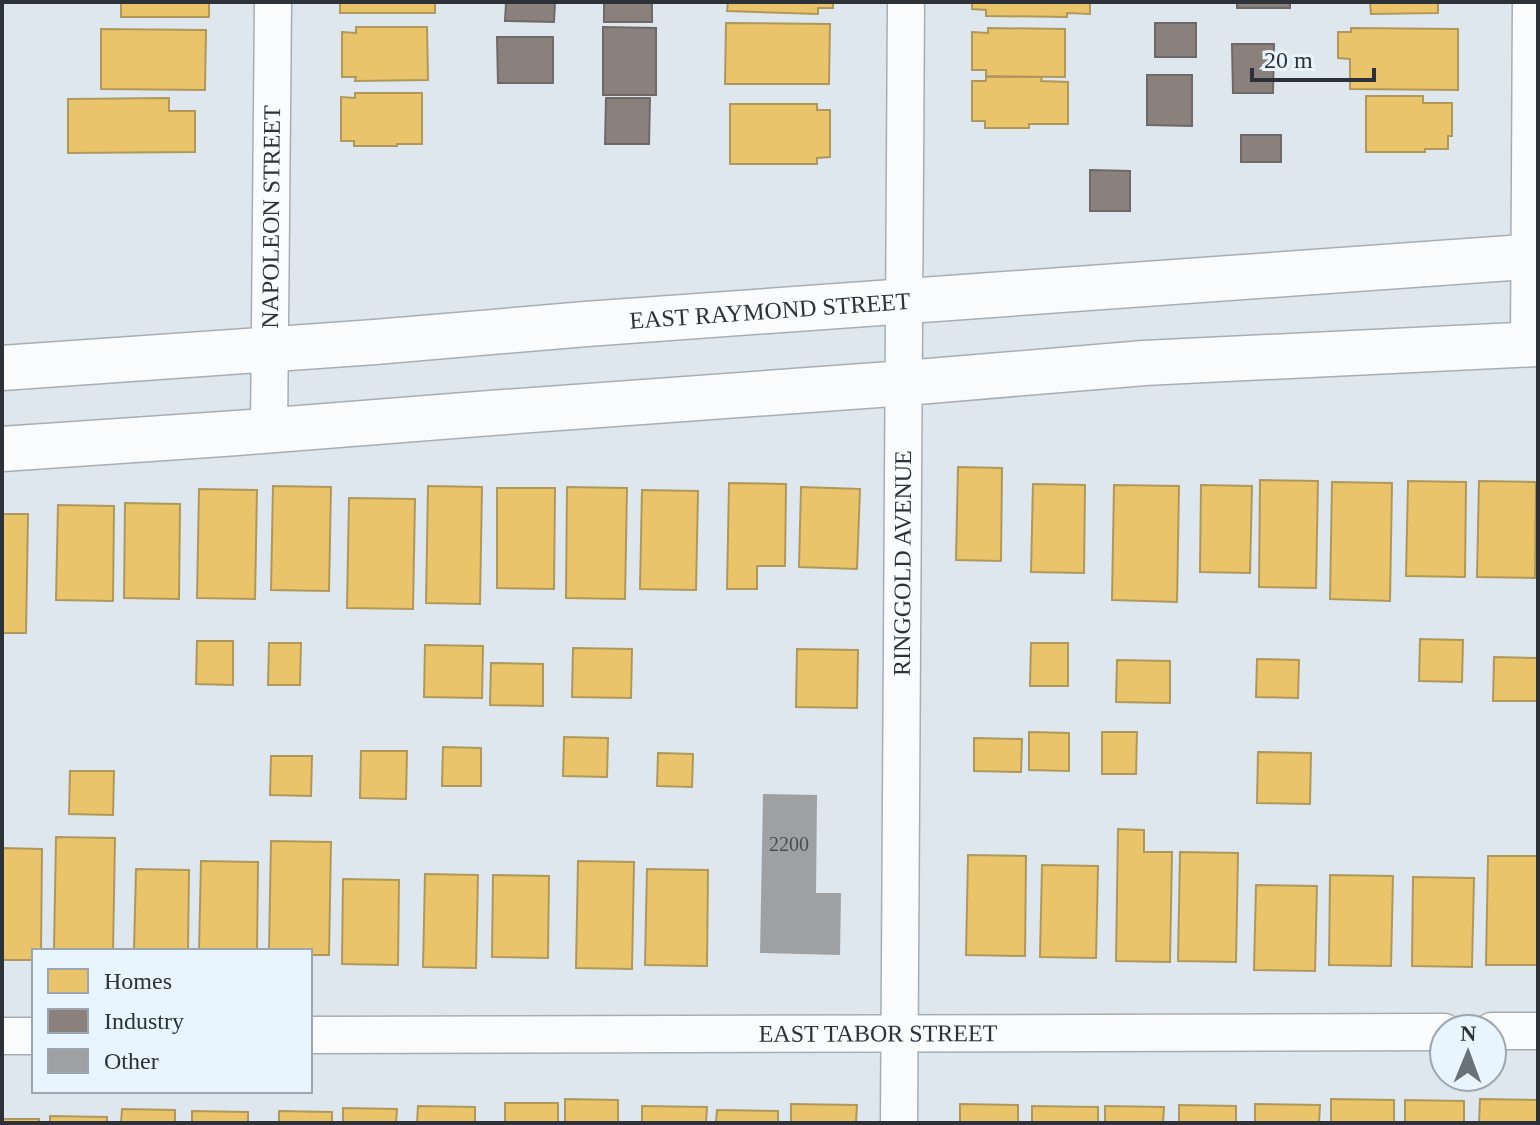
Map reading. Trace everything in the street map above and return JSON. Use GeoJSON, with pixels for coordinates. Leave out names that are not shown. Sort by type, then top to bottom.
{"type":"FeatureCollection","features":[{"type":"Feature","properties":{"kind":"main road","name":"EAST RAYMOND STREET"},"geometry":{"type":"LineString","coordinates":[[2,368],[1534,256]]}},
{"type":"Feature","properties":{"kind":"main road"},"geometry":{"type":"LineString","coordinates":[[2,449],[1144,363],[1534,345]]}},
{"type":"Feature","properties":{"kind":"street","name":"NAPOLEON STREET"},"geometry":{"type":"LineString","coordinates":[[269,431],[273,2]]}},
{"type":"Feature","properties":{"kind":"street","name":"RINGGOLD AVENUE"},"geometry":{"type":"LineString","coordinates":[[899,1123],[906,2]]}},
{"type":"Feature","properties":{"kind":"street"},"geometry":{"type":"LineString","coordinates":[[1531,2],[1534,345]]}},
{"type":"Feature","properties":{"kind":"street"},"geometry":{"type":"LineString","coordinates":[[1508,1031],[1538,1031]]}},
{"type":"Feature","properties":{"kind":"street","name":"EAST TABOR STREET"},"geometry":{"type":"LineString","coordinates":[[312,1035],[1428,1032]]}},
{"type":"Feature","properties":{"kind":"street"},"geometry":{"type":"LineString","coordinates":[[2,1036],[32,1036]]}},
{"type":"Feature","properties":{"kind":"building: Homes"},"geometry":{"type":"Polygon","coordinates":[[[121,2],[209,2],[209,17],[121,17],[121,2]]]}},
{"type":"Feature","properties":{"kind":"building: Homes"},"geometry":{"type":"Polygon","coordinates":[[[340,2],[435,2],[435,13],[340,13],[340,2]]]}},
{"type":"Feature","properties":{"kind":"building: Homes"},"geometry":{"type":"Polygon","coordinates":[[[728,2],[833,2],[833,8],[818,8],[818,14],[727,11],[728,2]]]}},
{"type":"Feature","properties":{"kind":"building: Homes"},"geometry":{"type":"Polygon","coordinates":[[[972,2],[1090,2],[1090,14],[1067,13],[1067,17],[986,16],[986,10],[972,9],[972,2]]]}},
{"type":"Feature","properties":{"kind":"building: Homes"},"geometry":{"type":"Polygon","coordinates":[[[1370,2],[1447,3],[1438,3],[1438,13],[1371,14],[1370,2]]]}},
{"type":"Feature","properties":{"kind":"building: Homes"},"geometry":{"type":"Polygon","coordinates":[[[726,23],[830,24],[829,84],[725,84],[726,23]]]}},
{"type":"Feature","properties":{"kind":"building: Homes"},"geometry":{"type":"Polygon","coordinates":[[[356,27],[427,27],[428,80],[355,81],[356,77],[342,77],[342,32],[356,33],[356,27]]]}},
{"type":"Feature","properties":{"kind":"building: Homes"},"geometry":{"type":"Polygon","coordinates":[[[988,28],[1065,29],[1065,77],[986,76],[986,70],[972,70],[972,32],[988,33],[988,28]]]}},
{"type":"Feature","properties":{"kind":"building: Homes"},"geometry":{"type":"Polygon","coordinates":[[[1351,28],[1458,29],[1458,90],[1350,89],[1350,59],[1338,58],[1338,32],[1351,32],[1351,28]]]}},
{"type":"Feature","properties":{"kind":"building: Homes"},"geometry":{"type":"Polygon","coordinates":[[[101,29],[206,30],[205,90],[101,89],[101,29]]]}},
{"type":"Feature","properties":{"kind":"building: Homes"},"geometry":{"type":"Polygon","coordinates":[[[986,77],[1042,77],[1041,81],[1068,82],[1068,124],[985,128],[985,121],[972,121],[972,81],[986,81],[986,77]]]}},
{"type":"Feature","properties":{"kind":"building: Homes"},"geometry":{"type":"Polygon","coordinates":[[[355,93],[422,93],[422,144],[354,146],[354,141],[341,141],[341,97],[355,98],[355,93]]]}},
{"type":"Feature","properties":{"kind":"building: Homes"},"geometry":{"type":"Polygon","coordinates":[[[1366,96],[1423,96],[1423,103],[1452,103],[1452,136],[1448,136],[1448,149],[1366,152],[1366,96]]]}},
{"type":"Feature","properties":{"kind":"building: Homes"},"geometry":{"type":"Polygon","coordinates":[[[169,98],[169,111],[195,111],[195,152],[68,153],[68,99],[169,98]]]}},
{"type":"Feature","properties":{"kind":"building: Homes"},"geometry":{"type":"Polygon","coordinates":[[[730,104],[817,104],[817,110],[830,110],[830,157],[817,158],[817,164],[730,164],[730,104]]]}},
{"type":"Feature","properties":{"kind":"building: Homes"},"geometry":{"type":"Polygon","coordinates":[[[958,467],[1002,468],[1001,561],[956,560],[958,467]]]}},
{"type":"Feature","properties":{"kind":"building: Homes"},"geometry":{"type":"Polygon","coordinates":[[[1260,480],[1318,481],[1316,588],[1259,587],[1260,480]]]}},
{"type":"Feature","properties":{"kind":"building: Homes"},"geometry":{"type":"Polygon","coordinates":[[[1408,481],[1466,482],[1465,577],[1406,576],[1408,481]]]}},
{"type":"Feature","properties":{"kind":"building: Homes"},"geometry":{"type":"Polygon","coordinates":[[[1479,481],[1536,482],[1535,578],[1477,577],[1479,481]]]}},
{"type":"Feature","properties":{"kind":"building: Homes"},"geometry":{"type":"Polygon","coordinates":[[[1332,482],[1392,483],[1390,601],[1330,599],[1332,482]]]}},
{"type":"Feature","properties":{"kind":"building: Homes"},"geometry":{"type":"Polygon","coordinates":[[[729,483],[786,484],[785,566],[757,566],[757,589],[727,589],[729,483]]]}},
{"type":"Feature","properties":{"kind":"building: Homes"},"geometry":{"type":"Polygon","coordinates":[[[1033,484],[1085,485],[1084,573],[1031,572],[1033,484]]]}},
{"type":"Feature","properties":{"kind":"building: Homes"},"geometry":{"type":"Polygon","coordinates":[[[1114,485],[1179,486],[1177,602],[1112,600],[1114,485]]]}},
{"type":"Feature","properties":{"kind":"building: Homes"},"geometry":{"type":"Polygon","coordinates":[[[1201,485],[1252,486],[1250,573],[1200,572],[1201,485]]]}},
{"type":"Feature","properties":{"kind":"building: Homes"},"geometry":{"type":"Polygon","coordinates":[[[273,486],[331,487],[329,591],[271,590],[273,486]]]}},
{"type":"Feature","properties":{"kind":"building: Homes"},"geometry":{"type":"Polygon","coordinates":[[[428,486],[482,487],[480,604],[426,603],[428,486]]]}},
{"type":"Feature","properties":{"kind":"building: Homes"},"geometry":{"type":"Polygon","coordinates":[[[567,487],[627,488],[625,599],[566,598],[567,487]]]}},
{"type":"Feature","properties":{"kind":"building: Homes"},"geometry":{"type":"Polygon","coordinates":[[[801,487],[860,489],[857,569],[799,567],[801,487]]]}},
{"type":"Feature","properties":{"kind":"building: Homes"},"geometry":{"type":"Polygon","coordinates":[[[497,488],[555,488],[554,589],[497,588],[497,488]]]}},
{"type":"Feature","properties":{"kind":"building: Homes"},"geometry":{"type":"Polygon","coordinates":[[[199,489],[257,490],[255,599],[197,598],[199,489]]]}},
{"type":"Feature","properties":{"kind":"building: Homes"},"geometry":{"type":"Polygon","coordinates":[[[642,490],[698,491],[696,590],[640,589],[642,490]]]}},
{"type":"Feature","properties":{"kind":"building: Homes"},"geometry":{"type":"Polygon","coordinates":[[[349,498],[415,499],[413,609],[347,608],[349,498]]]}},
{"type":"Feature","properties":{"kind":"building: Homes"},"geometry":{"type":"Polygon","coordinates":[[[125,503],[180,504],[179,599],[124,598],[125,503]]]}},
{"type":"Feature","properties":{"kind":"building: Homes"},"geometry":{"type":"Polygon","coordinates":[[[58,505],[114,506],[113,601],[56,600],[58,505]]]}},
{"type":"Feature","properties":{"kind":"building: Homes"},"geometry":{"type":"Polygon","coordinates":[[[2,514],[28,514],[26,633],[2,633],[2,514]]]}},
{"type":"Feature","properties":{"kind":"building: Homes"},"geometry":{"type":"Polygon","coordinates":[[[1420,639],[1463,640],[1462,682],[1419,681],[1420,639]]]}},
{"type":"Feature","properties":{"kind":"building: Homes"},"geometry":{"type":"Polygon","coordinates":[[[197,641],[233,641],[233,685],[196,684],[197,641]]]}},
{"type":"Feature","properties":{"kind":"building: Homes"},"geometry":{"type":"Polygon","coordinates":[[[269,643],[301,643],[300,685],[268,685],[269,643]]]}},
{"type":"Feature","properties":{"kind":"building: Homes"},"geometry":{"type":"Polygon","coordinates":[[[1031,643],[1068,643],[1068,686],[1030,686],[1031,643]]]}},
{"type":"Feature","properties":{"kind":"building: Homes"},"geometry":{"type":"Polygon","coordinates":[[[425,645],[483,646],[482,698],[424,697],[425,645]]]}},
{"type":"Feature","properties":{"kind":"building: Homes"},"geometry":{"type":"Polygon","coordinates":[[[573,648],[632,649],[631,698],[572,697],[573,648]]]}},
{"type":"Feature","properties":{"kind":"building: Homes"},"geometry":{"type":"Polygon","coordinates":[[[797,649],[858,650],[857,708],[796,707],[797,649]]]}},
{"type":"Feature","properties":{"kind":"building: Homes"},"geometry":{"type":"Polygon","coordinates":[[[1494,657],[1538,658],[1538,701],[1493,701],[1494,657]]]}},
{"type":"Feature","properties":{"kind":"building: Homes"},"geometry":{"type":"Polygon","coordinates":[[[1257,659],[1299,660],[1298,698],[1256,697],[1257,659]]]}},
{"type":"Feature","properties":{"kind":"building: Homes"},"geometry":{"type":"Polygon","coordinates":[[[1117,660],[1170,661],[1170,703],[1116,702],[1117,660]]]}},
{"type":"Feature","properties":{"kind":"building: Homes"},"geometry":{"type":"Polygon","coordinates":[[[491,663],[543,664],[543,706],[490,705],[491,663]]]}},
{"type":"Feature","properties":{"kind":"building: Homes"},"geometry":{"type":"Polygon","coordinates":[[[1029,732],[1069,733],[1069,771],[1029,770],[1029,732]]]}},
{"type":"Feature","properties":{"kind":"building: Homes"},"geometry":{"type":"Polygon","coordinates":[[[1102,732],[1137,732],[1136,774],[1102,774],[1102,732]]]}},
{"type":"Feature","properties":{"kind":"building: Homes"},"geometry":{"type":"Polygon","coordinates":[[[564,737],[608,738],[607,777],[563,776],[564,737]]]}},
{"type":"Feature","properties":{"kind":"building: Homes"},"geometry":{"type":"Polygon","coordinates":[[[974,738],[1022,739],[1021,772],[974,771],[974,738]]]}},
{"type":"Feature","properties":{"kind":"building: Homes"},"geometry":{"type":"Polygon","coordinates":[[[443,747],[481,748],[481,786],[442,786],[443,747]]]}},
{"type":"Feature","properties":{"kind":"building: Homes"},"geometry":{"type":"Polygon","coordinates":[[[361,751],[407,751],[406,799],[360,798],[361,751]]]}},
{"type":"Feature","properties":{"kind":"building: Homes"},"geometry":{"type":"Polygon","coordinates":[[[1258,752],[1311,753],[1310,804],[1257,803],[1258,752]]]}},
{"type":"Feature","properties":{"kind":"building: Homes"},"geometry":{"type":"Polygon","coordinates":[[[658,753],[693,754],[692,787],[657,786],[658,753]]]}},
{"type":"Feature","properties":{"kind":"building: Homes"},"geometry":{"type":"Polygon","coordinates":[[[271,756],[312,756],[311,796],[270,795],[271,756]]]}},
{"type":"Feature","properties":{"kind":"building: Homes"},"geometry":{"type":"Polygon","coordinates":[[[70,771],[114,771],[113,815],[69,814],[70,771]]]}},
{"type":"Feature","properties":{"kind":"building: Homes"},"geometry":{"type":"Polygon","coordinates":[[[1118,829],[1144,830],[1144,852],[1172,852],[1170,962],[1116,961],[1118,829]]]}},
{"type":"Feature","properties":{"kind":"building: Homes"},"geometry":{"type":"Polygon","coordinates":[[[56,837],[115,838],[113,949],[54,949],[56,837]]]}},
{"type":"Feature","properties":{"kind":"building: Homes"},"geometry":{"type":"Polygon","coordinates":[[[271,841],[331,842],[329,955],[312,955],[312,949],[269,949],[271,841]]]}},
{"type":"Feature","properties":{"kind":"building: Homes"},"geometry":{"type":"Polygon","coordinates":[[[2,848],[42,849],[41,949],[32,949],[32,960],[2,960],[2,848]]]}},
{"type":"Feature","properties":{"kind":"building: Homes"},"geometry":{"type":"Polygon","coordinates":[[[1180,852],[1238,853],[1236,962],[1178,961],[1180,852]]]}},
{"type":"Feature","properties":{"kind":"building: Homes"},"geometry":{"type":"Polygon","coordinates":[[[968,855],[1026,856],[1025,956],[966,955],[968,855]]]}},
{"type":"Feature","properties":{"kind":"building: Homes"},"geometry":{"type":"Polygon","coordinates":[[[1488,856],[1538,856],[1538,965],[1486,965],[1488,856]]]}},
{"type":"Feature","properties":{"kind":"building: Homes"},"geometry":{"type":"Polygon","coordinates":[[[201,861],[258,862],[257,949],[199,949],[201,861]]]}},
{"type":"Feature","properties":{"kind":"building: Homes"},"geometry":{"type":"Polygon","coordinates":[[[578,861],[634,862],[632,969],[576,968],[578,861]]]}},
{"type":"Feature","properties":{"kind":"building: Homes"},"geometry":{"type":"Polygon","coordinates":[[[1042,865],[1098,866],[1096,958],[1040,957],[1042,865]]]}},
{"type":"Feature","properties":{"kind":"building: Homes"},"geometry":{"type":"Polygon","coordinates":[[[136,869],[189,870],[188,949],[134,949],[136,869]]]}},
{"type":"Feature","properties":{"kind":"building: Homes"},"geometry":{"type":"Polygon","coordinates":[[[647,869],[708,870],[707,966],[645,965],[647,869]]]}},
{"type":"Feature","properties":{"kind":"building: Homes"},"geometry":{"type":"Polygon","coordinates":[[[425,874],[478,875],[476,968],[423,967],[425,874]]]}},
{"type":"Feature","properties":{"kind":"building: Homes"},"geometry":{"type":"Polygon","coordinates":[[[493,875],[549,876],[548,958],[492,957],[493,875]]]}},
{"type":"Feature","properties":{"kind":"building: Homes"},"geometry":{"type":"Polygon","coordinates":[[[1330,875],[1393,876],[1391,966],[1329,965],[1330,875]]]}},
{"type":"Feature","properties":{"kind":"building: Homes"},"geometry":{"type":"Polygon","coordinates":[[[1413,877],[1474,878],[1472,967],[1412,966],[1413,877]]]}},
{"type":"Feature","properties":{"kind":"building: Homes"},"geometry":{"type":"Polygon","coordinates":[[[343,879],[399,880],[398,965],[342,964],[343,879]]]}},
{"type":"Feature","properties":{"kind":"building: Homes"},"geometry":{"type":"Polygon","coordinates":[[[1256,885],[1317,886],[1315,971],[1254,970],[1256,885]]]}},
{"type":"Feature","properties":{"kind":"building: Homes"},"geometry":{"type":"Polygon","coordinates":[[[565,1099],[618,1100],[618,1123],[565,1123],[565,1099]]]}},
{"type":"Feature","properties":{"kind":"building: Homes"},"geometry":{"type":"Polygon","coordinates":[[[1331,1099],[1394,1100],[1394,1123],[1331,1123],[1331,1099]]]}},
{"type":"Feature","properties":{"kind":"building: Homes"},"geometry":{"type":"Polygon","coordinates":[[[1480,1099],[1538,1100],[1538,1123],[1479,1123],[1480,1099]]]}},
{"type":"Feature","properties":{"kind":"building: Homes"},"geometry":{"type":"Polygon","coordinates":[[[1405,1100],[1464,1101],[1464,1123],[1405,1123],[1405,1100]]]}},
{"type":"Feature","properties":{"kind":"building: Homes"},"geometry":{"type":"Polygon","coordinates":[[[505,1103],[558,1103],[558,1123],[505,1123],[505,1103]]]}},
{"type":"Feature","properties":{"kind":"building: Homes"},"geometry":{"type":"Polygon","coordinates":[[[791,1104],[857,1105],[856,1123],[791,1123],[791,1104]]]}},
{"type":"Feature","properties":{"kind":"building: Homes"},"geometry":{"type":"Polygon","coordinates":[[[960,1104],[1018,1105],[1018,1123],[960,1123],[960,1104]]]}},
{"type":"Feature","properties":{"kind":"building: Homes"},"geometry":{"type":"Polygon","coordinates":[[[1255,1104],[1320,1105],[1319,1123],[1255,1123],[1255,1104]]]}},
{"type":"Feature","properties":{"kind":"building: Homes"},"geometry":{"type":"Polygon","coordinates":[[[1179,1105],[1236,1106],[1236,1123],[1179,1123],[1179,1105]]]}},
{"type":"Feature","properties":{"kind":"building: Homes"},"geometry":{"type":"Polygon","coordinates":[[[418,1106],[475,1107],[475,1123],[417,1123],[418,1106]]]}},
{"type":"Feature","properties":{"kind":"building: Homes"},"geometry":{"type":"Polygon","coordinates":[[[642,1106],[707,1107],[706,1123],[642,1123],[642,1106]]]}},
{"type":"Feature","properties":{"kind":"building: Homes"},"geometry":{"type":"Polygon","coordinates":[[[1032,1106],[1098,1107],[1098,1123],[1032,1123],[1032,1106]]]}},
{"type":"Feature","properties":{"kind":"building: Homes"},"geometry":{"type":"Polygon","coordinates":[[[1105,1106],[1164,1107],[1163,1123],[1105,1123],[1105,1106]]]}},
{"type":"Feature","properties":{"kind":"building: Homes"},"geometry":{"type":"Polygon","coordinates":[[[343,1108],[397,1109],[396,1123],[343,1123],[343,1108]]]}},
{"type":"Feature","properties":{"kind":"building: Homes"},"geometry":{"type":"Polygon","coordinates":[[[122,1109],[175,1110],[175,1123],[121,1123],[122,1109]]]}},
{"type":"Feature","properties":{"kind":"building: Homes"},"geometry":{"type":"Polygon","coordinates":[[[717,1110],[778,1111],[778,1123],[716,1123],[717,1110]]]}},
{"type":"Feature","properties":{"kind":"building: Homes"},"geometry":{"type":"Polygon","coordinates":[[[192,1111],[248,1112],[248,1123],[192,1123],[192,1111]]]}},
{"type":"Feature","properties":{"kind":"building: Homes"},"geometry":{"type":"Polygon","coordinates":[[[279,1111],[332,1112],[332,1123],[279,1123],[279,1111]]]}},
{"type":"Feature","properties":{"kind":"building: Homes"},"geometry":{"type":"Polygon","coordinates":[[[50,1116],[107,1117],[107,1123],[50,1123],[50,1116]]]}},
{"type":"Feature","properties":{"kind":"building: Homes"},"geometry":{"type":"Polygon","coordinates":[[[2,1119],[39,1119],[39,1123],[2,1123],[2,1119]]]}},
{"type":"Feature","properties":{"kind":"building: Industry"},"geometry":{"type":"Polygon","coordinates":[[[506,2],[555,2],[554,22],[505,21],[506,2]]]}},
{"type":"Feature","properties":{"kind":"building: Industry"},"geometry":{"type":"Polygon","coordinates":[[[604,2],[652,2],[652,22],[604,22],[604,2]]]}},
{"type":"Feature","properties":{"kind":"building: Industry"},"geometry":{"type":"Polygon","coordinates":[[[1237,2],[1290,2],[1290,8],[1237,8],[1237,2]]]}},
{"type":"Feature","properties":{"kind":"building: Industry"},"geometry":{"type":"Polygon","coordinates":[[[1155,23],[1196,23],[1196,57],[1155,57],[1155,23]]]}},
{"type":"Feature","properties":{"kind":"building: Industry"},"geometry":{"type":"Polygon","coordinates":[[[603,27],[656,28],[656,95],[603,95],[603,27]]]}},
{"type":"Feature","properties":{"kind":"building: Industry"},"geometry":{"type":"Polygon","coordinates":[[[497,37],[553,37],[553,83],[498,83],[497,37]]]}},
{"type":"Feature","properties":{"kind":"building: Industry"},"geometry":{"type":"Polygon","coordinates":[[[1232,44],[1274,44],[1273,93],[1233,93],[1232,44]]]}},
{"type":"Feature","properties":{"kind":"building: Industry"},"geometry":{"type":"Polygon","coordinates":[[[1147,75],[1192,75],[1192,126],[1147,125],[1147,75]]]}},
{"type":"Feature","properties":{"kind":"building: Industry"},"geometry":{"type":"Polygon","coordinates":[[[606,98],[650,98],[649,144],[605,144],[606,98]]]}},
{"type":"Feature","properties":{"kind":"building: Industry"},"geometry":{"type":"Polygon","coordinates":[[[1241,135],[1281,135],[1281,162],[1241,162],[1241,135]]]}},
{"type":"Feature","properties":{"kind":"building: Industry"},"geometry":{"type":"Polygon","coordinates":[[[1090,170],[1130,171],[1130,211],[1090,211],[1090,170]]]}},
{"type":"Feature","properties":{"kind":"building: Other"},"geometry":{"type":"Polygon","coordinates":[[[763,794],[817,795],[816,893],[841,893],[840,955],[760,953],[763,794]]]}}]}
